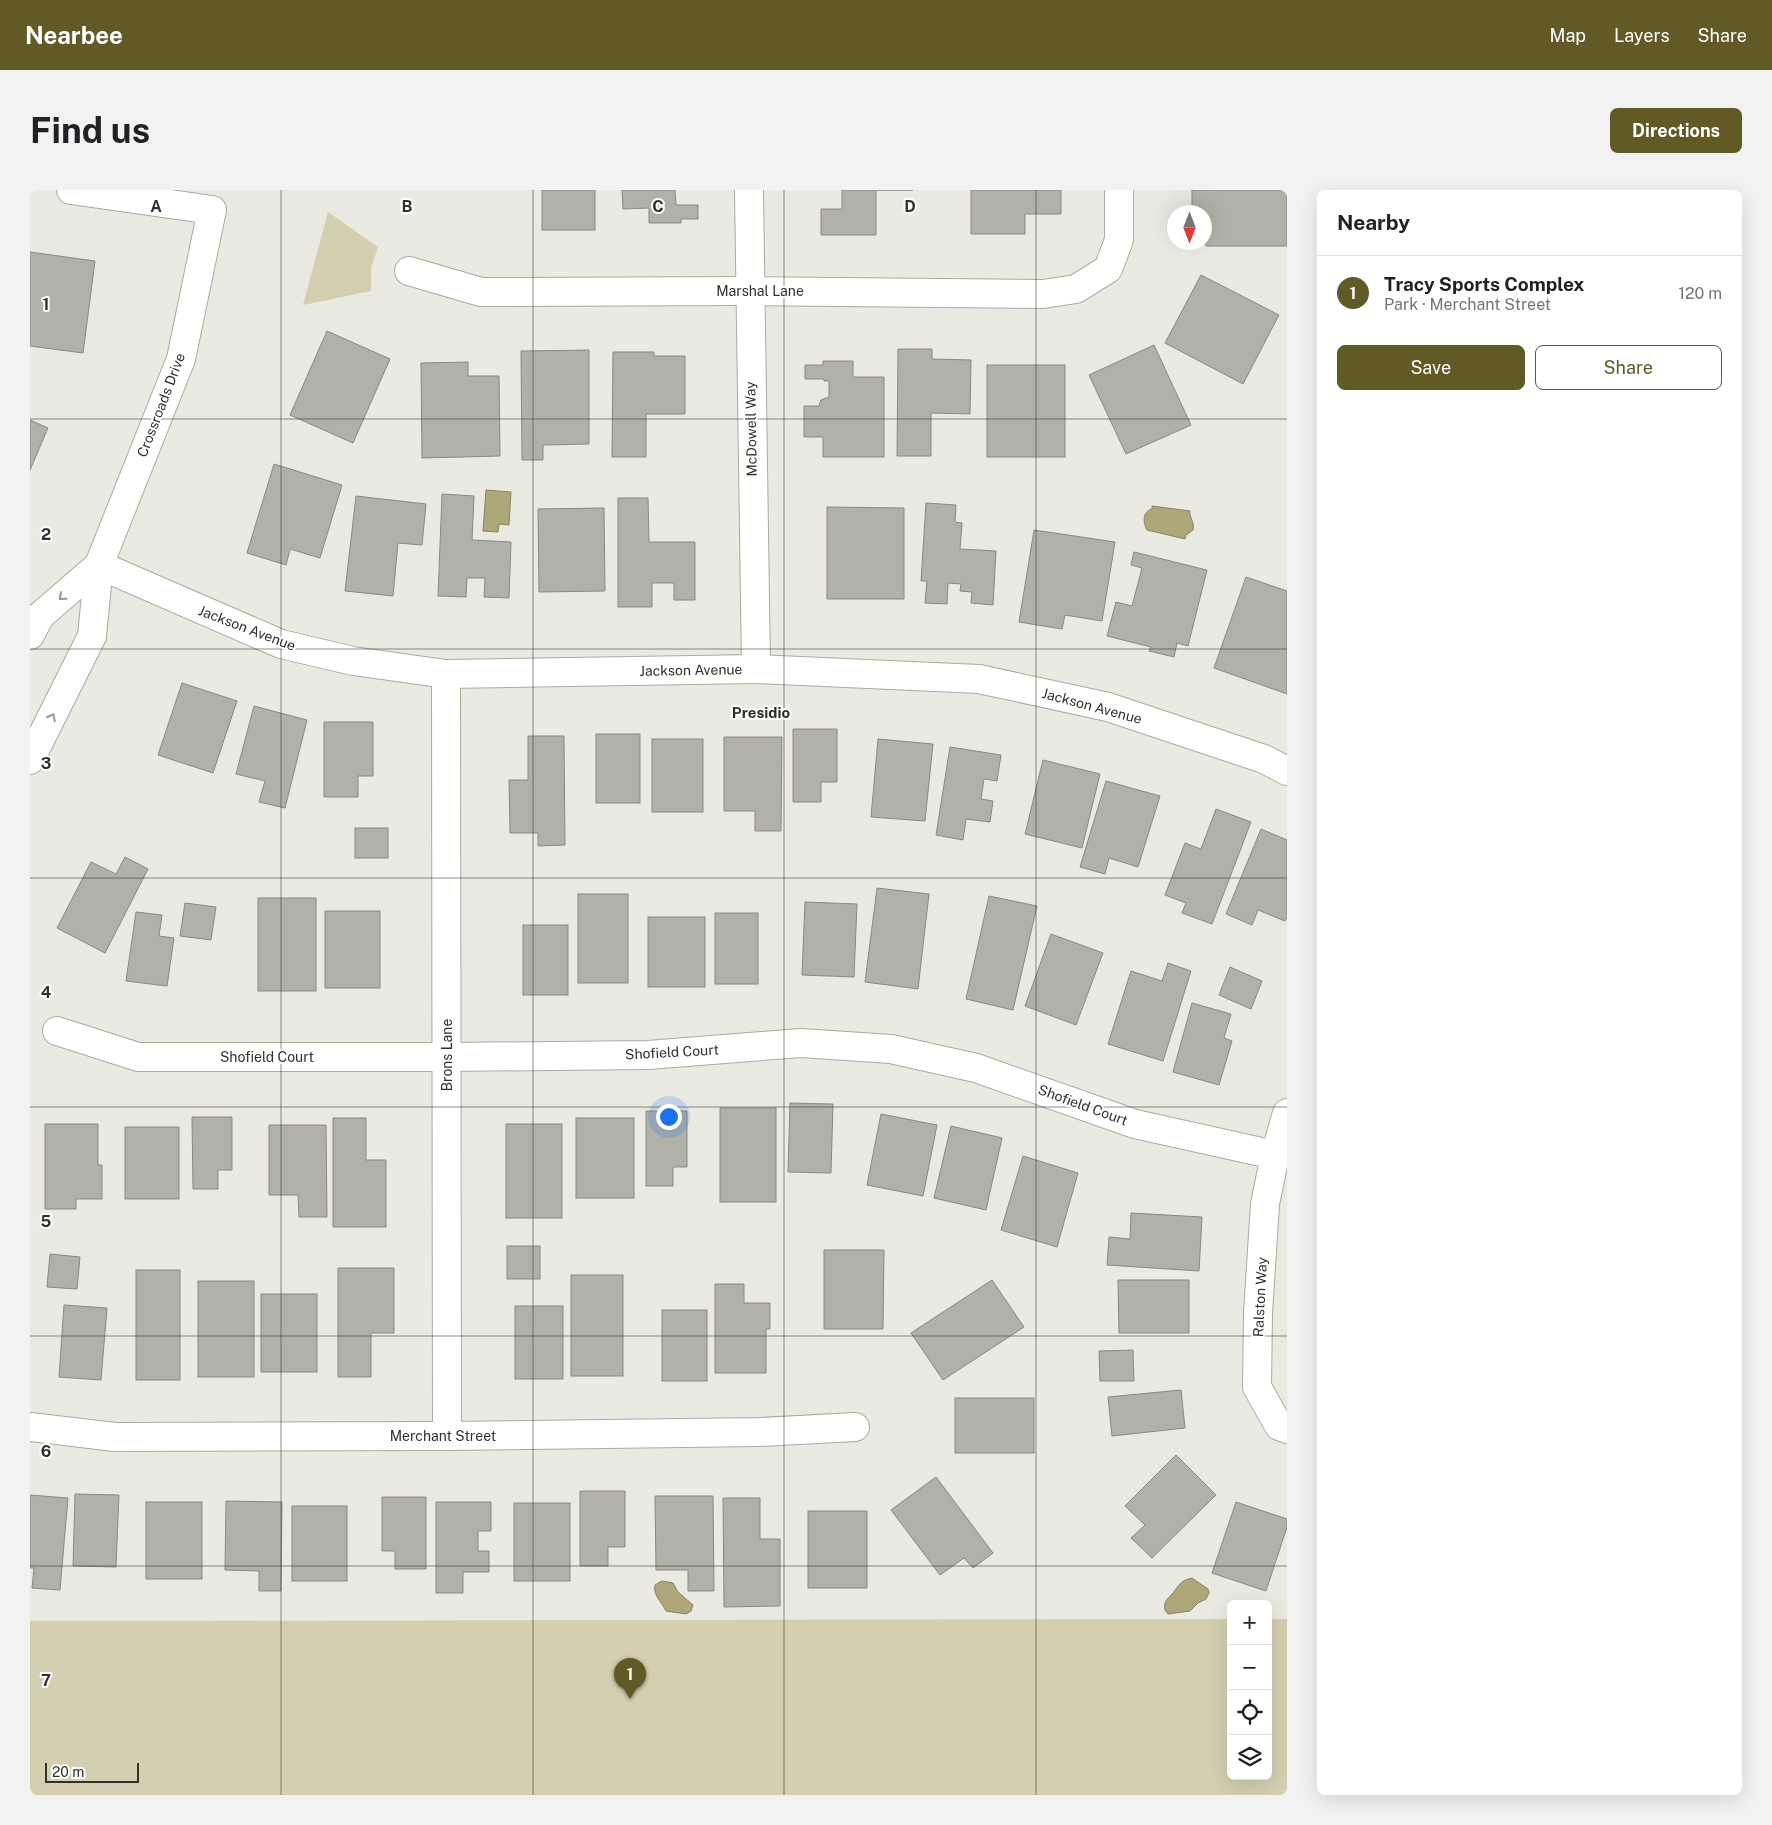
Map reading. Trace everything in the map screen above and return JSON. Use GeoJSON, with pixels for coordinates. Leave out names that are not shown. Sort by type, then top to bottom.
{"type":"FeatureCollection","features":[{"type":"Feature","properties":{"kind":"street","name":"Crossroads Drive"},"geometry":{"type":"LineString","coordinates":[[30,760],[92,636],[99,565],[181,359],[212,210],[71,190]]}},
{"type":"Feature","properties":{"kind":"street","name":"McDowell Way"},"geometry":{"type":"LineString","coordinates":[[749,190],[756,669]]}},
{"type":"Feature","properties":{"kind":"street","name":"Marshal Lane"},"geometry":{"type":"LineString","coordinates":[[410,271],[481,292],[749,291],[1043,294],[1076,288],[1108,269],[1119,240],[1119,190]]}},
{"type":"Feature","properties":{"kind":"street","name":"Crossroads Drive"},"geometry":{"type":"LineString","coordinates":[[30,635],[40,616],[99,565]]}},
{"type":"Feature","properties":{"kind":"street","name":"Jackson Avenue"},"geometry":{"type":"LineString","coordinates":[[99,565],[281,644],[353,661],[446,674],[756,669],[979,679],[1108,707],[1264,759],[1287,770]]}},
{"type":"Feature","properties":{"kind":"street","name":"Brons Lane"},"geometry":{"type":"LineString","coordinates":[[446,674],[447,1436]]}},
{"type":"Feature","properties":{"kind":"street","name":"Shofield Court"},"geometry":{"type":"LineString","coordinates":[[57,1031],[138,1057],[648,1055],[801,1043],[891,1049],[976,1068],[1135,1124],[1275,1155]]}},
{"type":"Feature","properties":{"kind":"street","name":"Ralston Way"},"geometry":{"type":"LineString","coordinates":[[1287,1114],[1275,1155],[1265,1204],[1258,1313],[1258,1387],[1279,1426],[1287,1429]]}},
{"type":"Feature","properties":{"kind":"street","name":"Merchant Street"},"geometry":{"type":"LineString","coordinates":[[30,1427],[115,1437],[447,1436],[760,1432],[856,1427]]}},
{"type":"Feature","properties":{"kind":"shaded area"},"geometry":{"type":"Polygon","coordinates":[[[328,212],[378,247],[371,268],[371,291],[303,305],[328,212]]]}},
{"type":"Feature","properties":{"kind":"shaded area"},"geometry":{"type":"Polygon","coordinates":[[[486,490],[511,492],[509,525],[499,524],[498,532],[483,531],[486,490]]]}},
{"type":"Feature","properties":{"kind":"shaded area"},"geometry":{"type":"Polygon","coordinates":[[[1152,506],[1190,511],[1193,530],[1186,535],[1185,539],[1147,530],[1144,518],[1146,512],[1152,509],[1152,506]]]}},
{"type":"Feature","properties":{"kind":"shaded area"},"geometry":{"type":"Polygon","coordinates":[[[1192,1578],[1208,1589],[1209,1593],[1206,1599],[1198,1603],[1190,1611],[1168,1614],[1165,1610],[1166,1600],[1181,1583],[1192,1578]]]}},
{"type":"Feature","properties":{"kind":"shaded area"},"geometry":{"type":"Polygon","coordinates":[[[662,1581],[673,1583],[678,1592],[693,1605],[691,1611],[686,1614],[666,1611],[655,1589],[655,1585],[662,1581]]]}},
{"type":"Feature","properties":{"kind":"shaded area"},"geometry":{"type":"Polygon","coordinates":[[[1227,1619],[1227,1780],[1272,1780],[1272,1619],[1287,1619],[1287,1795],[30,1795],[30,1621],[1227,1619]]]}},
{"type":"Feature","properties":{"kind":"building"},"geometry":{"type":"Polygon","coordinates":[[[542,190],[595,190],[595,230],[542,230],[542,190]]]}},
{"type":"Feature","properties":{"kind":"building"},"geometry":{"type":"Polygon","coordinates":[[[622,190],[675,190],[676,205],[698,205],[698,219],[681,219],[681,223],[649,223],[649,208],[623,209],[622,190]]]}},
{"type":"Feature","properties":{"kind":"building"},"geometry":{"type":"Polygon","coordinates":[[[842,190],[876,190],[876,235],[821,235],[821,209],[842,209],[842,190]]]}},
{"type":"Feature","properties":{"kind":"building"},"geometry":{"type":"Polygon","coordinates":[[[971,190],[1061,190],[1061,214],[1025,214],[1025,234],[971,234],[971,190]]]}},
{"type":"Feature","properties":{"kind":"building"},"geometry":{"type":"Polygon","coordinates":[[[1192,190],[1287,190],[1287,246],[1212,246],[1212,205],[1192,205],[1192,190]]]}},
{"type":"Feature","properties":{"kind":"building"},"geometry":{"type":"Polygon","coordinates":[[[30,252],[95,261],[83,353],[30,346],[30,252]]]}},
{"type":"Feature","properties":{"kind":"building"},"geometry":{"type":"Polygon","coordinates":[[[1201,275],[1279,315],[1243,384],[1165,343],[1201,275]]]}},
{"type":"Feature","properties":{"kind":"building"},"geometry":{"type":"Polygon","coordinates":[[[327,331],[390,359],[353,443],[290,415],[327,331]]]}},
{"type":"Feature","properties":{"kind":"building"},"geometry":{"type":"Polygon","coordinates":[[[1154,345],[1191,425],[1126,454],[1089,375],[1154,345]]]}},
{"type":"Feature","properties":{"kind":"building"},"geometry":{"type":"Polygon","coordinates":[[[898,349],[932,349],[932,359],[971,360],[970,414],[931,413],[931,456],[897,456],[898,349]]]}},
{"type":"Feature","properties":{"kind":"building"},"geometry":{"type":"Polygon","coordinates":[[[589,350],[589,444],[543,445],[543,460],[522,460],[521,351],[589,350]]]}},
{"type":"Feature","properties":{"kind":"building"},"geometry":{"type":"Polygon","coordinates":[[[613,352],[654,352],[654,356],[685,356],[685,414],[646,414],[646,457],[612,457],[613,352]]]}},
{"type":"Feature","properties":{"kind":"building"},"geometry":{"type":"Polygon","coordinates":[[[823,361],[853,361],[853,377],[884,377],[884,457],[823,457],[823,437],[804,437],[804,406],[819,406],[821,400],[829,397],[829,381],[824,381],[824,379],[805,379],[805,365],[823,365],[823,361]]]}},
{"type":"Feature","properties":{"kind":"building"},"geometry":{"type":"Polygon","coordinates":[[[468,362],[468,376],[499,376],[500,456],[422,458],[421,363],[468,362]]]}},
{"type":"Feature","properties":{"kind":"building"},"geometry":{"type":"Polygon","coordinates":[[[987,365],[1065,365],[1065,457],[987,457],[987,365]]]}},
{"type":"Feature","properties":{"kind":"building"},"geometry":{"type":"Polygon","coordinates":[[[30,420],[48,428],[30,470],[30,420]]]}},
{"type":"Feature","properties":{"kind":"building"},"geometry":{"type":"Polygon","coordinates":[[[274,464],[342,485],[320,558],[290,549],[286,565],[247,553],[274,464]]]}},
{"type":"Feature","properties":{"kind":"building"},"geometry":{"type":"Polygon","coordinates":[[[442,494],[474,496],[472,540],[511,542],[509,598],[484,597],[485,578],[467,578],[466,597],[438,596],[442,494]]]}},
{"type":"Feature","properties":{"kind":"building"},"geometry":{"type":"Polygon","coordinates":[[[356,496],[426,504],[422,545],[398,543],[393,596],[345,591],[356,496]]]}},
{"type":"Feature","properties":{"kind":"building"},"geometry":{"type":"Polygon","coordinates":[[[618,498],[648,498],[649,542],[695,542],[695,600],[674,600],[674,583],[652,583],[652,607],[618,607],[618,498]]]}},
{"type":"Feature","properties":{"kind":"building"},"geometry":{"type":"Polygon","coordinates":[[[926,503],[956,505],[955,522],[962,523],[960,549],[996,551],[993,605],[971,603],[972,592],[960,591],[961,584],[948,583],[947,604],[925,603],[927,581],[921,581],[926,503]]]}},
{"type":"Feature","properties":{"kind":"building"},"geometry":{"type":"Polygon","coordinates":[[[827,507],[904,508],[904,599],[827,599],[827,507]]]}},
{"type":"Feature","properties":{"kind":"building"},"geometry":{"type":"Polygon","coordinates":[[[604,508],[605,591],[539,592],[538,509],[604,508]]]}},
{"type":"Feature","properties":{"kind":"building"},"geometry":{"type":"Polygon","coordinates":[[[1034,530],[1115,542],[1102,621],[1065,615],[1062,629],[1019,622],[1034,530]]]}},
{"type":"Feature","properties":{"kind":"building"},"geometry":{"type":"Polygon","coordinates":[[[1134,552],[1207,570],[1188,646],[1177,643],[1174,657],[1149,651],[1151,647],[1107,636],[1116,602],[1132,606],[1142,568],[1131,565],[1134,552]]]}},
{"type":"Feature","properties":{"kind":"building"},"geometry":{"type":"Polygon","coordinates":[[[1246,577],[1287,591],[1287,694],[1214,668],[1246,577]]]}},
{"type":"Feature","properties":{"kind":"building"},"geometry":{"type":"Polygon","coordinates":[[[182,683],[237,701],[213,773],[158,755],[182,683]]]}},
{"type":"Feature","properties":{"kind":"building"},"geometry":{"type":"Polygon","coordinates":[[[254,706],[307,720],[285,808],[259,802],[265,781],[236,774],[254,706]]]}},
{"type":"Feature","properties":{"kind":"building"},"geometry":{"type":"Polygon","coordinates":[[[324,722],[373,722],[373,776],[358,776],[358,797],[324,797],[324,722]]]}},
{"type":"Feature","properties":{"kind":"building"},"geometry":{"type":"Polygon","coordinates":[[[793,729],[837,729],[837,782],[821,782],[821,802],[793,802],[793,729]]]}},
{"type":"Feature","properties":{"kind":"building"},"geometry":{"type":"Polygon","coordinates":[[[596,734],[640,734],[640,803],[596,803],[596,734]]]}},
{"type":"Feature","properties":{"kind":"building"},"geometry":{"type":"Polygon","coordinates":[[[528,736],[564,736],[565,845],[538,846],[538,833],[510,833],[509,780],[528,780],[528,736]]]}},
{"type":"Feature","properties":{"kind":"building"},"geometry":{"type":"Polygon","coordinates":[[[724,737],[782,737],[781,831],[755,831],[755,811],[724,811],[724,737]]]}},
{"type":"Feature","properties":{"kind":"building"},"geometry":{"type":"Polygon","coordinates":[[[652,739],[703,739],[703,812],[652,812],[652,739]]]}},
{"type":"Feature","properties":{"kind":"building"},"geometry":{"type":"Polygon","coordinates":[[[878,739],[933,744],[925,821],[871,817],[878,739]]]}},
{"type":"Feature","properties":{"kind":"building"},"geometry":{"type":"Polygon","coordinates":[[[950,747],[1001,755],[997,781],[984,779],[981,799],[993,801],[990,822],[966,819],[963,840],[936,835],[950,747]]]}},
{"type":"Feature","properties":{"kind":"building"},"geometry":{"type":"Polygon","coordinates":[[[1043,760],[1100,774],[1082,848],[1025,834],[1043,760]]]}},
{"type":"Feature","properties":{"kind":"building"},"geometry":{"type":"Polygon","coordinates":[[[1106,781],[1160,796],[1138,867],[1109,858],[1105,874],[1080,867],[1106,781]]]}},
{"type":"Feature","properties":{"kind":"building"},"geometry":{"type":"Polygon","coordinates":[[[1216,809],[1251,822],[1212,924],[1182,913],[1186,903],[1165,895],[1185,843],[1201,849],[1216,809]]]}},
{"type":"Feature","properties":{"kind":"building"},"geometry":{"type":"Polygon","coordinates":[[[355,828],[388,828],[388,858],[355,858],[355,828]]]}},
{"type":"Feature","properties":{"kind":"building"},"geometry":{"type":"Polygon","coordinates":[[[1261,829],[1287,840],[1287,917],[1285,921],[1258,910],[1252,925],[1226,914],[1261,829]]]}},
{"type":"Feature","properties":{"kind":"building"},"geometry":{"type":"Polygon","coordinates":[[[125,857],[148,869],[105,953],[57,928],[91,862],[116,874],[125,857]]]}},
{"type":"Feature","properties":{"kind":"building"},"geometry":{"type":"Polygon","coordinates":[[[877,888],[929,894],[918,989],[865,982],[877,888]]]}},
{"type":"Feature","properties":{"kind":"building"},"geometry":{"type":"Polygon","coordinates":[[[578,894],[628,894],[628,983],[578,983],[578,894]]]}},
{"type":"Feature","properties":{"kind":"building"},"geometry":{"type":"Polygon","coordinates":[[[989,896],[1037,906],[1013,1010],[966,999],[989,896]]]}},
{"type":"Feature","properties":{"kind":"building"},"geometry":{"type":"Polygon","coordinates":[[[258,898],[316,898],[316,991],[258,991],[258,898]]]}},
{"type":"Feature","properties":{"kind":"building"},"geometry":{"type":"Polygon","coordinates":[[[805,902],[857,904],[854,977],[802,975],[805,902]]]}},
{"type":"Feature","properties":{"kind":"building"},"geometry":{"type":"Polygon","coordinates":[[[185,903],[216,907],[211,940],[180,936],[185,903]]]}},
{"type":"Feature","properties":{"kind":"building"},"geometry":{"type":"Polygon","coordinates":[[[325,911],[380,911],[380,988],[325,988],[325,911]]]}},
{"type":"Feature","properties":{"kind":"building"},"geometry":{"type":"Polygon","coordinates":[[[136,912],[162,915],[159,936],[174,938],[167,986],[126,981],[136,912]]]}},
{"type":"Feature","properties":{"kind":"building"},"geometry":{"type":"Polygon","coordinates":[[[715,913],[758,913],[758,984],[715,984],[715,913]]]}},
{"type":"Feature","properties":{"kind":"building"},"geometry":{"type":"Polygon","coordinates":[[[648,917],[705,917],[705,987],[648,987],[648,917]]]}},
{"type":"Feature","properties":{"kind":"building"},"geometry":{"type":"Polygon","coordinates":[[[523,925],[568,925],[568,995],[523,995],[523,925]]]}},
{"type":"Feature","properties":{"kind":"building"},"geometry":{"type":"Polygon","coordinates":[[[1051,934],[1103,953],[1076,1025],[1025,1006],[1051,934]]]}},
{"type":"Feature","properties":{"kind":"building"},"geometry":{"type":"Polygon","coordinates":[[[1168,963],[1191,971],[1163,1061],[1108,1044],[1131,971],[1162,981],[1168,963]]]}},
{"type":"Feature","properties":{"kind":"building"},"geometry":{"type":"Polygon","coordinates":[[[1230,967],[1262,981],[1251,1009],[1219,995],[1230,967]]]}},
{"type":"Feature","properties":{"kind":"building"},"geometry":{"type":"Polygon","coordinates":[[[1192,1003],[1231,1014],[1224,1038],[1232,1041],[1219,1085],[1173,1072],[1192,1003]]]}},
{"type":"Feature","properties":{"kind":"building"},"geometry":{"type":"Polygon","coordinates":[[[790,1103],[833,1104],[831,1173],[788,1172],[790,1103]]]}},
{"type":"Feature","properties":{"kind":"building"},"geometry":{"type":"Polygon","coordinates":[[[720,1108],[776,1108],[776,1202],[720,1202],[720,1108]]]}},
{"type":"Feature","properties":{"kind":"building"},"geometry":{"type":"Polygon","coordinates":[[[646,1111],[687,1111],[687,1167],[673,1167],[673,1186],[646,1186],[646,1111]]]}},
{"type":"Feature","properties":{"kind":"building"},"geometry":{"type":"Polygon","coordinates":[[[881,1114],[937,1125],[923,1196],[867,1185],[881,1114]]]}},
{"type":"Feature","properties":{"kind":"building"},"geometry":{"type":"Polygon","coordinates":[[[192,1117],[232,1117],[232,1170],[218,1170],[218,1189],[193,1189],[192,1117]]]}},
{"type":"Feature","properties":{"kind":"building"},"geometry":{"type":"Polygon","coordinates":[[[333,1118],[366,1118],[366,1160],[386,1160],[386,1227],[333,1227],[333,1118]]]}},
{"type":"Feature","properties":{"kind":"building"},"geometry":{"type":"Polygon","coordinates":[[[576,1118],[634,1118],[634,1198],[576,1198],[576,1118]]]}},
{"type":"Feature","properties":{"kind":"building"},"geometry":{"type":"Polygon","coordinates":[[[45,1124],[98,1124],[98,1165],[102,1165],[102,1199],[76,1199],[76,1209],[45,1209],[45,1124]]]}},
{"type":"Feature","properties":{"kind":"building"},"geometry":{"type":"Polygon","coordinates":[[[506,1124],[562,1124],[562,1218],[506,1218],[506,1124]]]}},
{"type":"Feature","properties":{"kind":"building"},"geometry":{"type":"Polygon","coordinates":[[[269,1125],[326,1125],[327,1217],[299,1217],[298,1195],[269,1195],[269,1125]]]}},
{"type":"Feature","properties":{"kind":"building"},"geometry":{"type":"Polygon","coordinates":[[[951,1126],[1002,1138],[986,1210],[934,1198],[951,1126]]]}},
{"type":"Feature","properties":{"kind":"building"},"geometry":{"type":"Polygon","coordinates":[[[125,1127],[179,1127],[179,1199],[125,1199],[125,1127]]]}},
{"type":"Feature","properties":{"kind":"building"},"geometry":{"type":"Polygon","coordinates":[[[1023,1156],[1078,1173],[1057,1247],[1001,1230],[1023,1156]]]}},
{"type":"Feature","properties":{"kind":"building"},"geometry":{"type":"Polygon","coordinates":[[[1131,1213],[1202,1217],[1199,1271],[1107,1265],[1109,1237],[1130,1239],[1131,1213]]]}},
{"type":"Feature","properties":{"kind":"building"},"geometry":{"type":"Polygon","coordinates":[[[507,1246],[540,1246],[540,1279],[507,1279],[507,1246]]]}},
{"type":"Feature","properties":{"kind":"building"},"geometry":{"type":"Polygon","coordinates":[[[824,1250],[884,1250],[883,1329],[824,1329],[824,1250]]]}},
{"type":"Feature","properties":{"kind":"building"},"geometry":{"type":"Polygon","coordinates":[[[50,1254],[80,1257],[77,1289],[47,1287],[50,1254]]]}},
{"type":"Feature","properties":{"kind":"building"},"geometry":{"type":"Polygon","coordinates":[[[338,1268],[394,1268],[394,1333],[371,1333],[371,1377],[338,1377],[338,1268]]]}},
{"type":"Feature","properties":{"kind":"building"},"geometry":{"type":"Polygon","coordinates":[[[136,1270],[180,1270],[180,1380],[136,1380],[136,1270]]]}},
{"type":"Feature","properties":{"kind":"building"},"geometry":{"type":"Polygon","coordinates":[[[571,1275],[623,1275],[623,1376],[571,1376],[571,1275]]]}},
{"type":"Feature","properties":{"kind":"building"},"geometry":{"type":"Polygon","coordinates":[[[992,1280],[1024,1327],[943,1380],[911,1333],[992,1280]]]}},
{"type":"Feature","properties":{"kind":"building"},"geometry":{"type":"Polygon","coordinates":[[[1118,1280],[1189,1280],[1189,1333],[1119,1333],[1118,1280]]]}},
{"type":"Feature","properties":{"kind":"building"},"geometry":{"type":"Polygon","coordinates":[[[198,1281],[254,1281],[254,1377],[198,1377],[198,1281]]]}},
{"type":"Feature","properties":{"kind":"building"},"geometry":{"type":"Polygon","coordinates":[[[715,1284],[744,1284],[744,1303],[770,1303],[770,1329],[766,1329],[766,1373],[715,1373],[715,1284]]]}},
{"type":"Feature","properties":{"kind":"building"},"geometry":{"type":"Polygon","coordinates":[[[261,1294],[317,1294],[317,1372],[261,1372],[261,1294]]]}},
{"type":"Feature","properties":{"kind":"building"},"geometry":{"type":"Polygon","coordinates":[[[64,1305],[107,1308],[101,1380],[59,1377],[64,1305]]]}},
{"type":"Feature","properties":{"kind":"building"},"geometry":{"type":"Polygon","coordinates":[[[515,1306],[563,1306],[563,1379],[515,1379],[515,1306]]]}},
{"type":"Feature","properties":{"kind":"building"},"geometry":{"type":"Polygon","coordinates":[[[662,1310],[707,1310],[707,1381],[662,1381],[662,1310]]]}},
{"type":"Feature","properties":{"kind":"building"},"geometry":{"type":"Polygon","coordinates":[[[1133,1350],[1134,1381],[1100,1381],[1099,1351],[1133,1350]]]}},
{"type":"Feature","properties":{"kind":"building"},"geometry":{"type":"Polygon","coordinates":[[[1181,1390],[1185,1428],[1112,1436],[1108,1397],[1181,1390]]]}},
{"type":"Feature","properties":{"kind":"building"},"geometry":{"type":"Polygon","coordinates":[[[955,1398],[1034,1398],[1034,1453],[955,1453],[955,1398]]]}},
{"type":"Feature","properties":{"kind":"building"},"geometry":{"type":"Polygon","coordinates":[[[1176,1455],[1216,1495],[1152,1558],[1131,1538],[1145,1525],[1125,1506],[1176,1455]]]}},
{"type":"Feature","properties":{"kind":"building"},"geometry":{"type":"Polygon","coordinates":[[[936,1477],[993,1553],[973,1568],[964,1558],[940,1575],[891,1510],[936,1477]]]}},
{"type":"Feature","properties":{"kind":"building"},"geometry":{"type":"Polygon","coordinates":[[[580,1491],[625,1491],[625,1547],[608,1547],[608,1566],[580,1566],[580,1491]]]}},
{"type":"Feature","properties":{"kind":"building"},"geometry":{"type":"Polygon","coordinates":[[[75,1494],[119,1495],[116,1567],[73,1566],[75,1494]]]}},
{"type":"Feature","properties":{"kind":"building"},"geometry":{"type":"Polygon","coordinates":[[[30,1495],[68,1498],[60,1590],[32,1588],[34,1568],[30,1568],[30,1495]]]}},
{"type":"Feature","properties":{"kind":"building"},"geometry":{"type":"Polygon","coordinates":[[[655,1496],[713,1496],[714,1591],[688,1591],[688,1570],[656,1570],[655,1496]]]}},
{"type":"Feature","properties":{"kind":"building"},"geometry":{"type":"Polygon","coordinates":[[[382,1497],[426,1497],[426,1569],[395,1569],[395,1551],[382,1551],[382,1497]]]}},
{"type":"Feature","properties":{"kind":"building"},"geometry":{"type":"Polygon","coordinates":[[[723,1498],[760,1498],[760,1539],[780,1539],[780,1606],[724,1607],[723,1498]]]}},
{"type":"Feature","properties":{"kind":"building"},"geometry":{"type":"Polygon","coordinates":[[[226,1501],[282,1502],[281,1591],[259,1591],[259,1571],[225,1570],[226,1501]]]}},
{"type":"Feature","properties":{"kind":"building"},"geometry":{"type":"Polygon","coordinates":[[[146,1502],[202,1502],[202,1579],[146,1579],[146,1502]]]}},
{"type":"Feature","properties":{"kind":"building"},"geometry":{"type":"Polygon","coordinates":[[[436,1502],[491,1502],[491,1531],[478,1531],[478,1551],[489,1551],[489,1572],[463,1572],[463,1593],[436,1593],[436,1502]]]}},
{"type":"Feature","properties":{"kind":"building"},"geometry":{"type":"Polygon","coordinates":[[[1236,1502],[1287,1519],[1287,1527],[1266,1591],[1212,1573],[1236,1502]]]}},
{"type":"Feature","properties":{"kind":"building"},"geometry":{"type":"Polygon","coordinates":[[[514,1503],[570,1503],[570,1581],[514,1581],[514,1503]]]}},
{"type":"Feature","properties":{"kind":"building"},"geometry":{"type":"Polygon","coordinates":[[[292,1506],[347,1506],[347,1581],[292,1581],[292,1506]]]}},
{"type":"Feature","properties":{"kind":"building"},"geometry":{"type":"Polygon","coordinates":[[[808,1511],[867,1511],[867,1588],[808,1588],[808,1511]]]}},
{"type":"Feature","properties":{"kind":"place","name":"Tracy Sports Complex"},"geometry":{"type":"Point","coordinates":[630,1699]}},
{"type":"Feature","properties":{"kind":"district","name":"Presidio"},"geometry":{"type":"Point","coordinates":[761,713]}}]}
